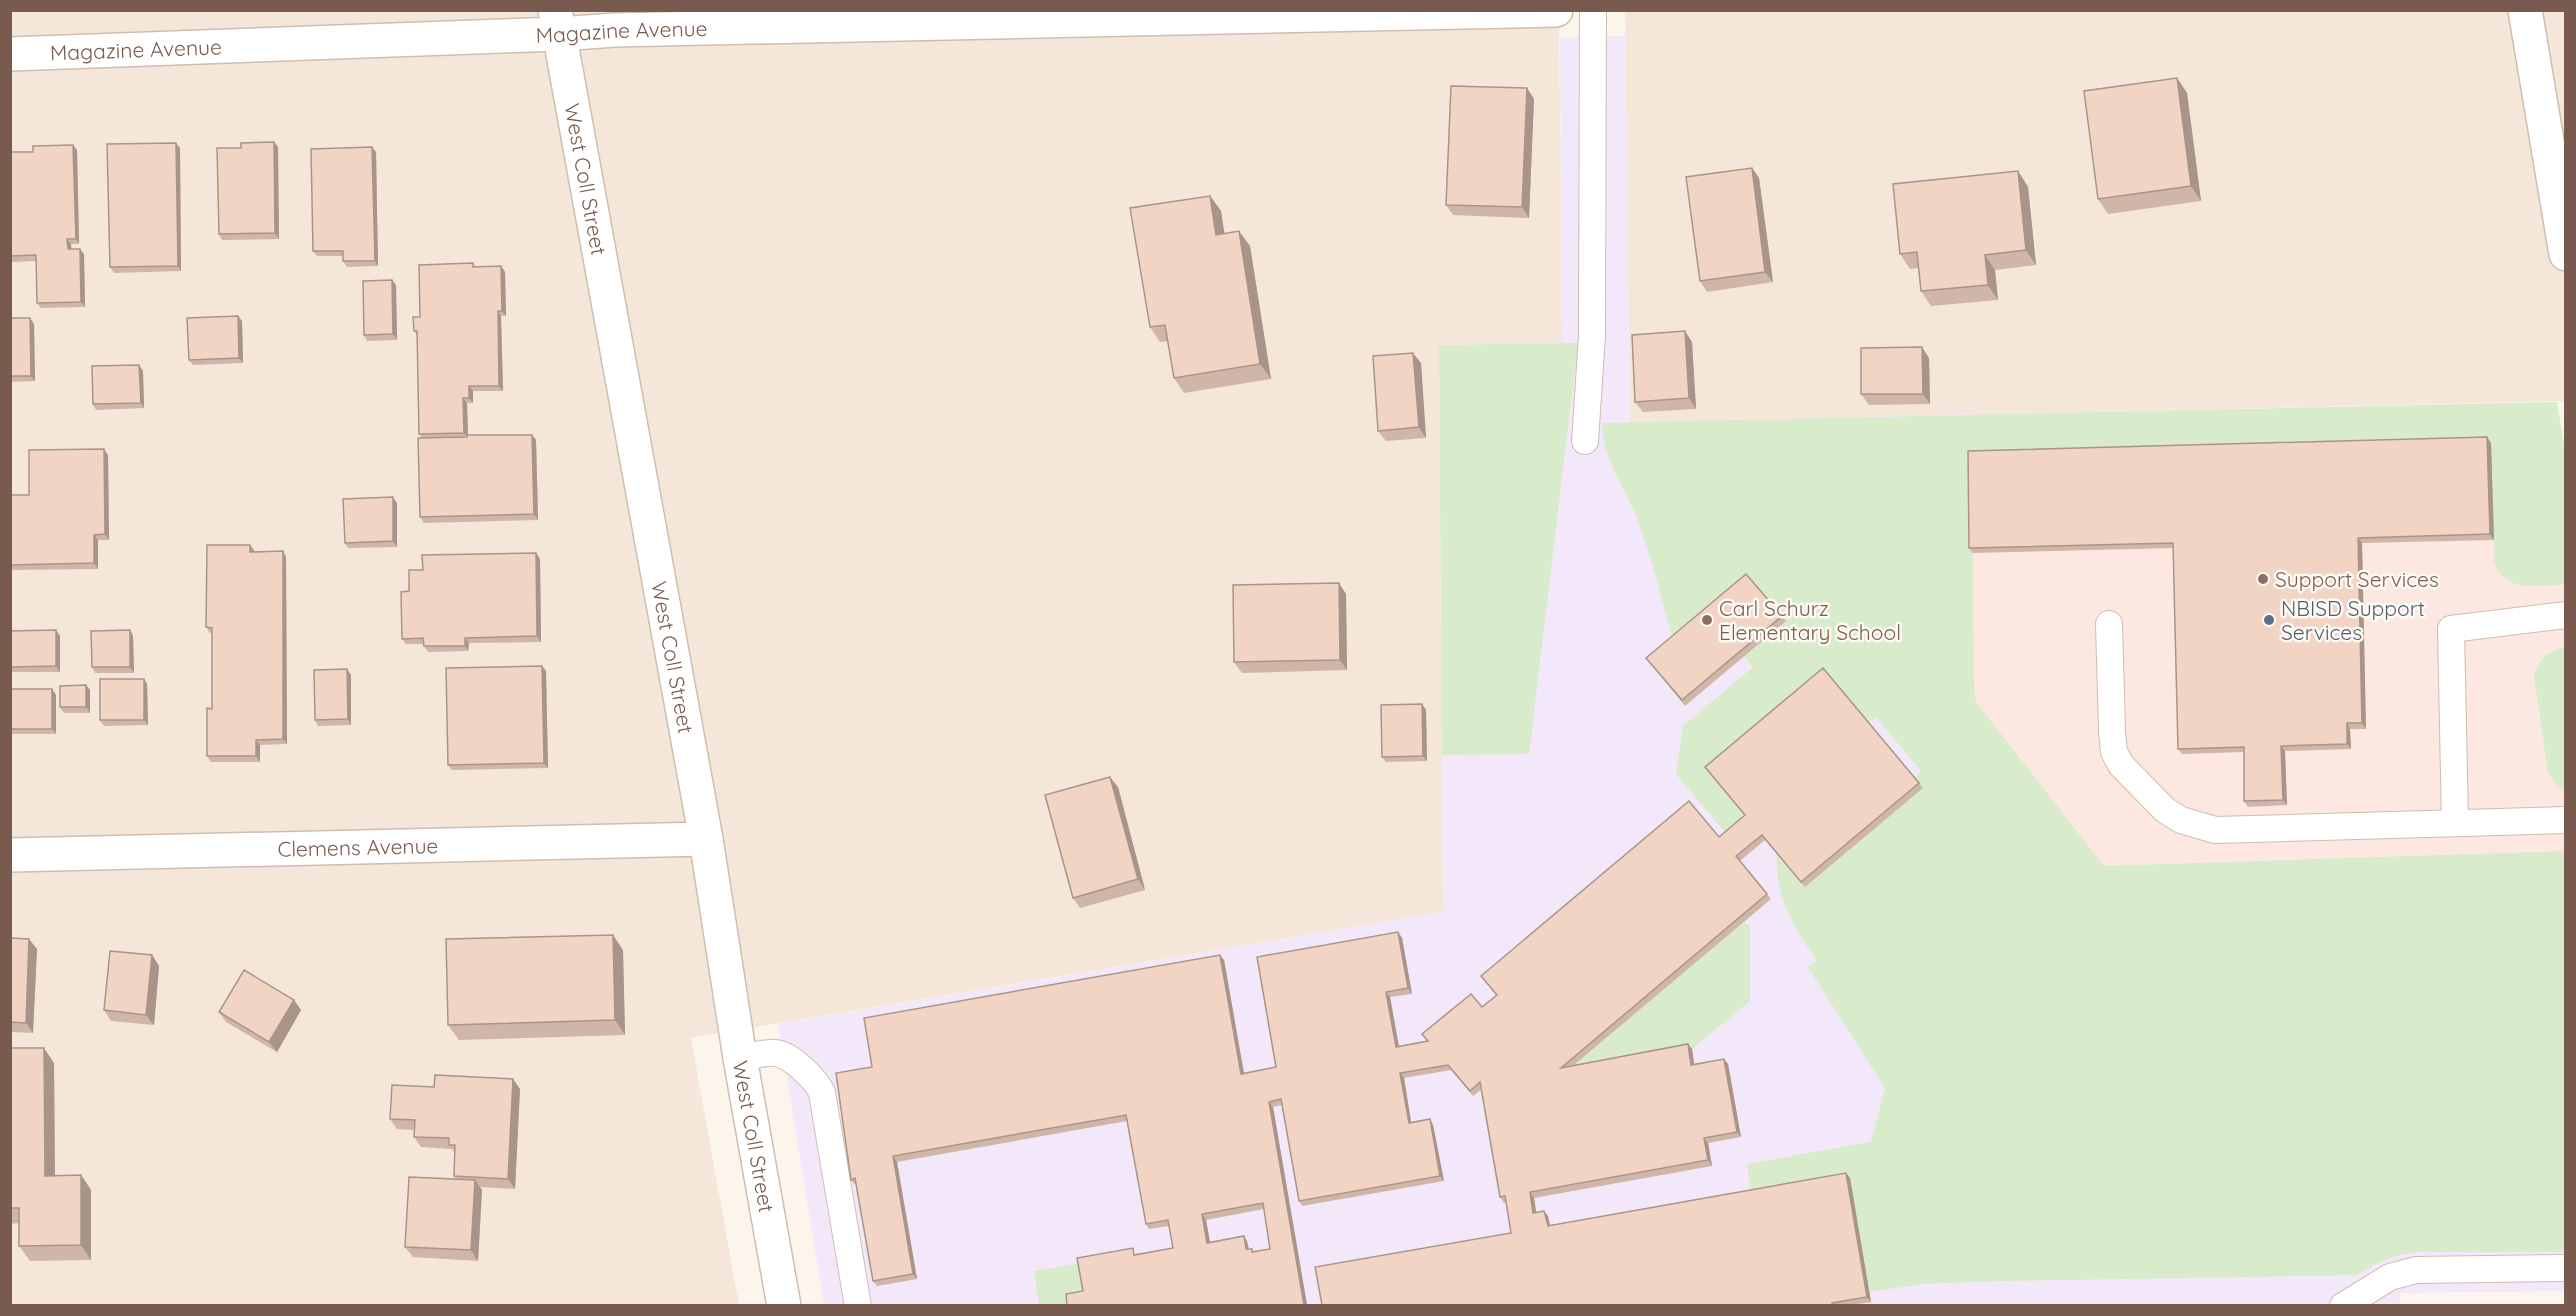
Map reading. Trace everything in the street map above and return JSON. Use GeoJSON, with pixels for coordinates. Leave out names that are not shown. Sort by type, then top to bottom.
{"type":"FeatureCollection","features":[{"type":"Feature","properties":{"kind":"street","name":"Magazine Avenue"},"geometry":{"type":"LineString","coordinates":[[10,54],[557,22],[626,30],[1556,10]]}},
{"type":"Feature","properties":{"kind":"street"},"geometry":{"type":"LineString","coordinates":[[2525,10],[2565,254]]}},
{"type":"Feature","properties":{"kind":"street","name":"West Coll Street"},"geometry":{"type":"LineString","coordinates":[[557,22],[706,838],[740,1058],[784,1305]]}},
{"type":"Feature","properties":{"kind":"street","name":"Clemens Avenue"},"geometry":{"type":"LineString","coordinates":[[10,855],[706,838]]}},
{"type":"Feature","properties":{"kind":"lane"},"geometry":{"type":"LineString","coordinates":[[1585,441],[1592,336],[1593,10]]}},
{"type":"Feature","properties":{"kind":"lane"},"geometry":{"type":"LineString","coordinates":[[2455,823],[2451,629],[2565,615]]}},
{"type":"Feature","properties":{"kind":"lane"},"geometry":{"type":"LineString","coordinates":[[2109,624],[2114,752],[2121,765],[2166,810],[2181,820],[2215,830],[2565,820]]}},
{"type":"Feature","properties":{"kind":"lane"},"geometry":{"type":"LineString","coordinates":[[740,1058],[778,1053],[810,1074],[819,1084],[858,1305]]}},
{"type":"Feature","properties":{"kind":"lane"},"geometry":{"type":"LineString","coordinates":[[2354,1302],[2390,1277],[2416,1270],[2565,1268]]}},
{"type":"Feature","properties":{"kind":"shaded area"},"geometry":{"type":"Polygon","coordinates":[[[10,11],[1559,11],[1562,343],[1439,345],[1443,912],[691,1038],[739,1305],[11,1305],[10,11]]]}},
{"type":"Feature","properties":{"kind":"shaded area"},"geometry":{"type":"Polygon","coordinates":[[[1625,11],[2565,11],[2565,401],[1630,423],[1625,11]]]}},
{"type":"Feature","properties":{"kind":"shaded area","name":"Carl Schurz Elementary School"},"geometry":{"type":"Polygon","coordinates":[[[1625,36],[1630,423],[1972,414],[1974,687],[1978,711],[2104,866],[2565,851],[2565,1291],[2400,1293],[2400,1306],[824,1305],[778,1024],[1443,912],[1439,345],[1562,343],[1560,38],[1625,36]]]}},
{"type":"Feature","properties":{"kind":"shaded area","name":"NBISD Support Services"},"geometry":{"type":"Polygon","coordinates":[[[2557,402],[2566,458],[2565,851],[2104,866],[1978,711],[1974,687],[1972,456],[2557,402]]]}},
{"type":"Feature","properties":{"kind":"green space"},"geometry":{"type":"Polygon","coordinates":[[[1578,343],[1529,754],[1442,755],[1439,345],[1578,343]]]}},
{"type":"Feature","properties":{"kind":"green space"},"geometry":{"type":"Polygon","coordinates":[[[2557,402],[2566,458],[2566,582],[2560,585],[2531,586],[2513,583],[2499,572],[2494,562],[2491,443],[1972,457],[1974,687],[1976,702],[2104,866],[2565,851],[2565,1252],[2416,1252],[2386,1260],[2358,1275],[2000,1281],[1922,1284],[1869,1292],[1752,1196],[1747,1164],[1871,1142],[1885,1088],[1808,967],[1817,961],[1793,923],[1782,897],[1777,853],[1805,887],[1922,788],[1914,778],[1921,771],[1876,717],[1868,723],[1709,773],[1749,820],[1729,837],[1676,774],[1683,726],[1753,667],[1744,656],[1785,621],[1674,643],[1637,518],[1606,449],[1602,423],[2557,402]]]}},
{"type":"Feature","properties":{"kind":"green space"},"geometry":{"type":"Polygon","coordinates":[[[2566,647],[2565,791],[2557,786],[2548,773],[2534,676],[2541,660],[2554,651],[2566,647]]]}},
{"type":"Feature","properties":{"kind":"green space"},"geometry":{"type":"Polygon","coordinates":[[[1744,921],[1750,927],[1750,1001],[1692,1049],[1565,1073],[1744,921]]]}},
{"type":"Feature","properties":{"kind":"green space"},"geometry":{"type":"Polygon","coordinates":[[[1081,1263],[1086,1296],[1070,1305],[1039,1305],[1034,1271],[1081,1263]]]}},
{"type":"Feature","properties":{"kind":"building"},"geometry":{"type":"Polygon","coordinates":[[[2177,78],[2191,186],[2098,199],[2084,91],[2177,78]]]}},
{"type":"Feature","properties":{"kind":"building"},"geometry":{"type":"Polygon","coordinates":[[[1451,86],[1527,88],[1522,207],[1446,205],[1451,86]]]}},
{"type":"Feature","properties":{"kind":"building"},"geometry":{"type":"Polygon","coordinates":[[[274,142],[275,233],[219,234],[217,148],[241,148],[241,143],[274,142]]]}},
{"type":"Feature","properties":{"kind":"building"},"geometry":{"type":"Polygon","coordinates":[[[176,143],[178,266],[110,267],[107,144],[176,143]]]}},
{"type":"Feature","properties":{"kind":"building"},"geometry":{"type":"Polygon","coordinates":[[[73,145],[76,239],[67,239],[68,249],[80,249],[81,302],[37,303],[36,255],[10,256],[10,152],[33,152],[33,146],[73,145]]]}},
{"type":"Feature","properties":{"kind":"building"},"geometry":{"type":"Polygon","coordinates":[[[372,147],[375,261],[343,261],[343,251],[313,251],[311,149],[372,147]]]}},
{"type":"Feature","properties":{"kind":"building"},"geometry":{"type":"Polygon","coordinates":[[[1752,168],[1765,272],[1700,281],[1686,177],[1752,168]]]}},
{"type":"Feature","properties":{"kind":"building"},"geometry":{"type":"Polygon","coordinates":[[[2018,171],[2026,250],[1985,255],[1988,285],[1921,291],[1917,252],[1900,254],[1893,184],[2018,171]]]}},
{"type":"Feature","properties":{"kind":"building"},"geometry":{"type":"Polygon","coordinates":[[[1210,196],[1216,235],[1239,231],[1260,364],[1174,378],[1165,325],[1150,327],[1130,208],[1210,196]]]}},
{"type":"Feature","properties":{"kind":"building"},"geometry":{"type":"Polygon","coordinates":[[[473,263],[473,267],[501,266],[502,311],[498,311],[499,386],[469,386],[469,398],[463,398],[464,433],[419,434],[417,331],[414,331],[413,317],[420,317],[419,265],[473,263]]]}},
{"type":"Feature","properties":{"kind":"building"},"geometry":{"type":"Polygon","coordinates":[[[392,280],[393,334],[364,335],[363,281],[392,280]]]}},
{"type":"Feature","properties":{"kind":"building"},"geometry":{"type":"Polygon","coordinates":[[[238,316],[239,358],[189,360],[187,318],[238,316]]]}},
{"type":"Feature","properties":{"kind":"building"},"geometry":{"type":"Polygon","coordinates":[[[10,318],[30,318],[31,376],[10,376],[10,318]]]}},
{"type":"Feature","properties":{"kind":"building"},"geometry":{"type":"Polygon","coordinates":[[[1685,331],[1689,398],[1635,402],[1632,335],[1685,331]]]}},
{"type":"Feature","properties":{"kind":"building"},"geometry":{"type":"Polygon","coordinates":[[[1922,347],[1923,394],[1861,394],[1861,348],[1922,347]]]}},
{"type":"Feature","properties":{"kind":"building"},"geometry":{"type":"Polygon","coordinates":[[[1413,353],[1419,427],[1378,431],[1373,356],[1413,353]]]}},
{"type":"Feature","properties":{"kind":"building"},"geometry":{"type":"Polygon","coordinates":[[[139,365],[141,403],[93,404],[92,366],[139,365]]]}},
{"type":"Feature","properties":{"kind":"building"},"geometry":{"type":"Polygon","coordinates":[[[467,435],[532,435],[534,514],[420,517],[418,438],[467,437],[467,435]]]}},
{"type":"Feature","properties":{"kind":"building","name":"Support Services"},"geometry":{"type":"Polygon","coordinates":[[[2487,437],[2490,534],[2358,538],[2362,723],[2347,723],[2347,744],[2281,746],[2283,800],[2244,801],[2244,747],[2178,749],[2173,543],[1969,548],[1968,451],[2487,437]]]}},
{"type":"Feature","properties":{"kind":"building"},"geometry":{"type":"Polygon","coordinates":[[[104,449],[105,534],[94,535],[94,563],[10,565],[10,495],[29,495],[29,450],[104,449]]]}},
{"type":"Feature","properties":{"kind":"building"},"geometry":{"type":"Polygon","coordinates":[[[393,497],[393,541],[345,543],[343,499],[393,497]]]}},
{"type":"Feature","properties":{"kind":"building"},"geometry":{"type":"Polygon","coordinates":[[[207,545],[250,545],[250,552],[283,551],[283,739],[256,740],[256,756],[207,756],[207,708],[212,709],[212,628],[206,627],[207,545]]]}},
{"type":"Feature","properties":{"kind":"building"},"geometry":{"type":"Polygon","coordinates":[[[536,553],[537,636],[465,638],[465,646],[424,646],[423,638],[402,639],[401,592],[409,591],[409,570],[423,570],[422,555],[536,553]]]}},
{"type":"Feature","properties":{"kind":"building"},"geometry":{"type":"Polygon","coordinates":[[[1746,574],[1782,616],[1682,700],[1646,658],[1746,574]]]}},
{"type":"Feature","properties":{"kind":"building"},"geometry":{"type":"Polygon","coordinates":[[[1339,583],[1340,660],[1234,662],[1233,585],[1339,583]]]}},
{"type":"Feature","properties":{"kind":"building"},"geometry":{"type":"Polygon","coordinates":[[[56,630],[56,666],[10,667],[10,631],[56,630]]]}},
{"type":"Feature","properties":{"kind":"building"},"geometry":{"type":"Polygon","coordinates":[[[130,630],[130,667],[92,667],[91,631],[130,630]]]}},
{"type":"Feature","properties":{"kind":"building"},"geometry":{"type":"Polygon","coordinates":[[[542,666],[544,763],[448,765],[446,668],[542,666]]]}},
{"type":"Feature","properties":{"kind":"building"},"geometry":{"type":"Polygon","coordinates":[[[1823,668],[1919,783],[1801,882],[1762,835],[1736,856],[1767,894],[1561,1068],[1688,1044],[1691,1065],[1724,1059],[1737,1132],[1704,1138],[1708,1160],[1530,1192],[1533,1213],[1544,1211],[1548,1226],[1846,1173],[1867,1297],[1832,1303],[1832,1305],[1322,1305],[1315,1267],[1511,1233],[1505,1196],[1500,1197],[1480,1082],[1470,1091],[1448,1065],[1400,1073],[1409,1123],[1430,1119],[1440,1176],[1299,1201],[1281,1099],[1269,1102],[1304,1305],[1067,1305],[1066,1294],[1083,1291],[1077,1258],[1133,1248],[1134,1255],[1173,1248],[1168,1220],[1146,1224],[1126,1115],[893,1156],[913,1274],[873,1281],[855,1178],[851,1180],[836,1073],[872,1067],[864,1018],[1220,955],[1241,1074],[1276,1067],[1257,957],[1398,932],[1408,988],[1386,992],[1396,1047],[1428,1041],[1422,1034],[1471,994],[1482,1007],[1497,995],[1481,976],[1689,801],[1719,837],[1745,815],[1705,767],[1823,668]],[[1263,1203],[1202,1214],[1207,1243],[1244,1236],[1246,1249],[1252,1249],[1252,1252],[1270,1249],[1263,1203]]]}},
{"type":"Feature","properties":{"kind":"building"},"geometry":{"type":"Polygon","coordinates":[[[347,669],[348,719],[315,720],[314,670],[347,669]]]}},
{"type":"Feature","properties":{"kind":"building"},"geometry":{"type":"Polygon","coordinates":[[[100,679],[144,679],[144,720],[100,720],[100,679]]]}},
{"type":"Feature","properties":{"kind":"building"},"geometry":{"type":"Polygon","coordinates":[[[86,685],[86,707],[60,707],[60,686],[86,685]]]}},
{"type":"Feature","properties":{"kind":"building"},"geometry":{"type":"Polygon","coordinates":[[[10,689],[52,689],[52,729],[10,729],[10,689]]]}},
{"type":"Feature","properties":{"kind":"building"},"geometry":{"type":"Polygon","coordinates":[[[1422,704],[1423,756],[1382,757],[1381,705],[1422,704]]]}},
{"type":"Feature","properties":{"kind":"building"},"geometry":{"type":"Polygon","coordinates":[[[1110,777],[1138,879],[1073,898],[1045,795],[1110,777]]]}},
{"type":"Feature","properties":{"kind":"building"},"geometry":{"type":"Polygon","coordinates":[[[613,935],[615,1020],[448,1025],[446,939],[613,935]]]}},
{"type":"Feature","properties":{"kind":"building"},"geometry":{"type":"Polygon","coordinates":[[[10,938],[29,939],[26,1023],[10,1022],[10,938]]]}},
{"type":"Feature","properties":{"kind":"building"},"geometry":{"type":"Polygon","coordinates":[[[110,951],[152,955],[146,1015],[104,1010],[110,951]]]}},
{"type":"Feature","properties":{"kind":"building"},"geometry":{"type":"Polygon","coordinates":[[[244,970],[294,1000],[269,1042],[219,1012],[244,970]]]}},
{"type":"Feature","properties":{"kind":"building"},"geometry":{"type":"Polygon","coordinates":[[[10,1048],[44,1048],[45,1176],[81,1175],[81,1245],[19,1246],[19,1208],[10,1208],[10,1048]]]}},
{"type":"Feature","properties":{"kind":"building"},"geometry":{"type":"Polygon","coordinates":[[[435,1075],[513,1079],[508,1179],[454,1176],[455,1145],[449,1145],[449,1138],[414,1137],[415,1120],[390,1119],[392,1085],[434,1087],[435,1075]]]}},
{"type":"Feature","properties":{"kind":"building"},"geometry":{"type":"Polygon","coordinates":[[[409,1177],[475,1180],[471,1250],[405,1247],[409,1177]]]}},
{"type":"Feature","properties":{"kind":"place","name":"Support Services"},"geometry":{"type":"Point","coordinates":[2263,579]}},
{"type":"Feature","properties":{"kind":"place","name":"Carl Schurz Elementary School"},"geometry":{"type":"Point","coordinates":[1707,620]}},
{"type":"Feature","properties":{"kind":"place","name":"NBISD Support Services"},"geometry":{"type":"Point","coordinates":[2269,620]}}]}
